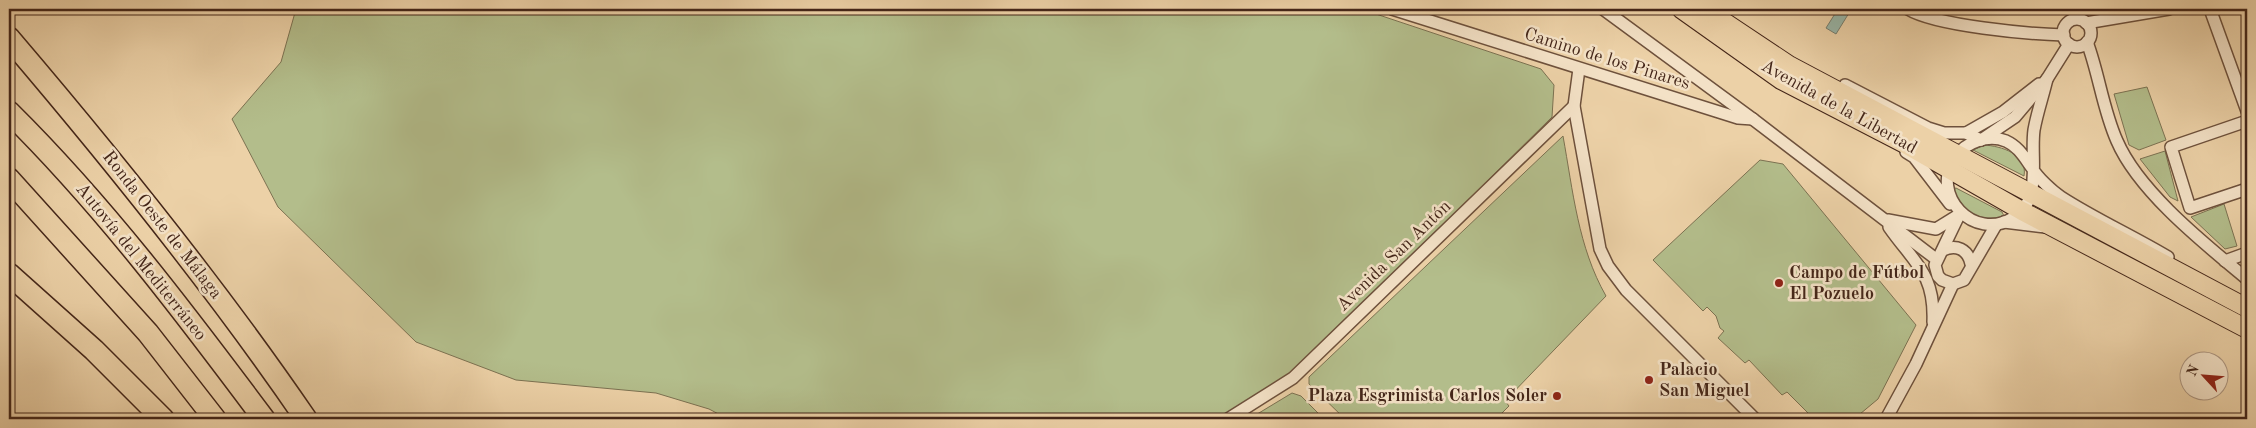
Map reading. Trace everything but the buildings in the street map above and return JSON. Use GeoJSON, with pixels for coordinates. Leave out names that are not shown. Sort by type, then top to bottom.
{"type":"FeatureCollection","features":[{"type":"Feature","properties":{"kind":"highway","name":"Ronda Oeste de Málaga"},"geometry":{"type":"LineString","coordinates":[[9,38],[151,209],[212,288],[306,419]]}},
{"type":"Feature","properties":{"kind":"highway","name":"Autovía del Mediterráneo"},"geometry":{"type":"LineString","coordinates":[[9,112],[45,148],[111,222],[175,299],[264,419]]}},
{"type":"Feature","properties":{"kind":"highway"},"geometry":{"type":"LineString","coordinates":[[9,179],[148,333],[215,419]]}},
{"type":"Feature","properties":{"kind":"highway"},"geometry":{"type":"LineString","coordinates":[[9,274],[94,350],[163,419]]}},
{"type":"Feature","properties":{"kind":"main road","name":"Avenida de la Libertad"},"geometry":{"type":"LineString","coordinates":[[1681,9],[1781,80],[1866,124],[1953,162]]}},
{"type":"Feature","properties":{"kind":"main road","name":"Avenida de la Libertad"},"geometry":{"type":"LineString","coordinates":[[1705,9],[1789,65],[1953,162],[2022,211],[2058,228],[2247,329]]}},
{"type":"Feature","properties":{"kind":"main road"},"geometry":{"type":"LineString","coordinates":[[1953,162],[2031,194],[2247,308]]}},
{"type":"Feature","properties":{"kind":"street","name":"Camino de los Pinares"},"geometry":{"type":"LineString","coordinates":[[1392,9],[1738,118],[1754,120]]}},
{"type":"Feature","properties":{"kind":"street"},"geometry":{"type":"LineString","coordinates":[[1603,9],[1754,120],[1883,219],[1939,255]]}},
{"type":"Feature","properties":{"kind":"street"},"geometry":{"type":"LineString","coordinates":[[1908,9],[1918,15],[2066,39],[2080,47],[2087,42],[2091,34],[2080,17]]}},
{"type":"Feature","properties":{"kind":"street"},"geometry":{"type":"LineString","coordinates":[[1886,419],[1953,284],[1964,280],[1968,276],[1971,264],[2000,223],[2022,211],[2031,194],[2034,129],[2047,79],[2066,39],[2069,22],[2080,17],[2168,9]]}},
{"type":"Feature","properties":{"kind":"street"},"geometry":{"type":"LineString","coordinates":[[2210,9],[2247,111]]}},
{"type":"Feature","properties":{"kind":"street"},"geometry":{"type":"LineString","coordinates":[[2087,42],[2116,140],[2131,168],[2152,193],[2247,279]]}},
{"type":"Feature","properties":{"kind":"street"},"geometry":{"type":"LineString","coordinates":[[1789,65],[1806,64],[1928,128],[1944,133],[1966,133],[1980,140],[2006,141],[2025,157],[2032,169],[2060,196],[2167,256],[2204,286]]}},
{"type":"Feature","properties":{"kind":"street"},"geometry":{"type":"LineString","coordinates":[[1580,69],[1574,106],[1600,249],[1608,266],[1626,290],[1755,419]]}},
{"type":"Feature","properties":{"kind":"street"},"geometry":{"type":"LineString","coordinates":[[1960,213],[1948,192],[1953,162],[1963,148],[1980,140],[2015,118],[2047,79]]}},
{"type":"Feature","properties":{"kind":"street"},"geometry":{"type":"LineString","coordinates":[[1966,133],[2003,112],[2029,90],[2047,79]]}},
{"type":"Feature","properties":{"kind":"street","name":"Avenida San Antón"},"geometry":{"type":"LineString","coordinates":[[1228,419],[1293,378],[1574,106]]}},
{"type":"Feature","properties":{"kind":"street"},"geometry":{"type":"LineString","coordinates":[[2247,121],[2171,147],[2190,208],[2247,189]]}},
{"type":"Feature","properties":{"kind":"street"},"geometry":{"type":"LineString","coordinates":[[1866,124],[1874,134],[1914,157],[1945,200],[1971,220],[1983,224],[2000,223],[2058,228]]}},
{"type":"Feature","properties":{"kind":"street"},"geometry":{"type":"LineString","coordinates":[[1883,219],[1936,229],[1947,224],[1960,213]]}},
{"type":"Feature","properties":{"kind":"street"},"geometry":{"type":"LineString","coordinates":[[1953,284],[1938,276],[1936,271],[1939,255],[1960,213]]}},
{"type":"Feature","properties":{"kind":"street"},"geometry":{"type":"LineString","coordinates":[[1883,219],[1903,248],[1920,266],[1929,283],[1934,304],[1933,327]]}},
{"type":"Feature","properties":{"kind":"street"},"geometry":{"type":"LineString","coordinates":[[1939,255],[1949,248],[1961,249],[1966,253],[1971,264]]}},
{"type":"Feature","properties":{"kind":"street"},"geometry":{"type":"LineString","coordinates":[[2225,261],[2247,253]]}},
{"type":"Feature","properties":{"kind":"green space"},"geometry":{"type":"Polygon","coordinates":[[[296,9],[430,9],[433,12],[434,9],[1361,9],[1541,69],[1554,85],[1552,117],[1294,372],[1216,419],[728,419],[709,409],[656,393],[516,380],[416,342],[278,207],[232,119],[281,62],[296,9]]]}},
{"type":"Feature","properties":{"kind":"green space"},"geometry":{"type":"Polygon","coordinates":[[[2147,87],[2166,140],[2139,150],[2129,145],[2114,94],[2147,87]]]}},
{"type":"Feature","properties":{"kind":"green space"},"geometry":{"type":"Polygon","coordinates":[[[1563,136],[1583,238],[1589,258],[1606,296],[1505,401],[1509,406],[1496,419],[1345,419],[1309,384],[1309,377],[1563,136]]]}},
{"type":"Feature","properties":{"kind":"green space"},"geometry":{"type":"Polygon","coordinates":[[[1984,145],[2005,149],[2018,157],[2024,168],[2024,176],[1973,150],[1984,145]]]}},
{"type":"Feature","properties":{"kind":"green space"},"geometry":{"type":"Polygon","coordinates":[[[2165,151],[2178,201],[2170,197],[2140,159],[2165,151]]]}},
{"type":"Feature","properties":{"kind":"green space","name":"Campo de Fútbol El Pozuelo"},"geometry":{"type":"Polygon","coordinates":[[[1760,160],[1783,164],[1916,325],[1878,399],[1854,419],[1814,419],[1787,392],[1782,395],[1749,360],[1745,363],[1718,338],[1724,331],[1720,328],[1716,316],[1707,307],[1703,311],[1653,260],[1760,160]]]}},
{"type":"Feature","properties":{"kind":"green space"},"geometry":{"type":"Polygon","coordinates":[[[1956,188],[2002,212],[2004,216],[1987,218],[1973,214],[1957,197],[1953,189],[1956,188]]]}},
{"type":"Feature","properties":{"kind":"green space"},"geometry":{"type":"Polygon","coordinates":[[[2224,204],[2237,246],[2225,249],[2191,217],[2224,204]]]}},
{"type":"Feature","properties":{"kind":"green space"},"geometry":{"type":"Polygon","coordinates":[[[2036,206],[2247,316],[2247,318],[2035,208],[2036,206]]]}},
{"type":"Feature","properties":{"kind":"green space"},"geometry":{"type":"Polygon","coordinates":[[[1292,393],[1301,396],[1324,419],[1249,419],[1292,393]]]}},
{"type":"Feature","properties":{"kind":"shaded area"},"geometry":{"type":"Polygon","coordinates":[[[1838,9],[1849,13],[1836,34],[1826,28],[1838,9]]]}},
{"type":"Feature","properties":{"kind":"place","name":"Campo de Fútbol El Pozuelo"},"geometry":{"type":"Point","coordinates":[1779,283]}},
{"type":"Feature","properties":{"kind":"place","name":"Palacio San Miguel"},"geometry":{"type":"Point","coordinates":[1649,380]}},
{"type":"Feature","properties":{"kind":"place","name":"Plaza Esgrimista Carlos Soler"},"geometry":{"type":"Point","coordinates":[1557,396]}}]}
